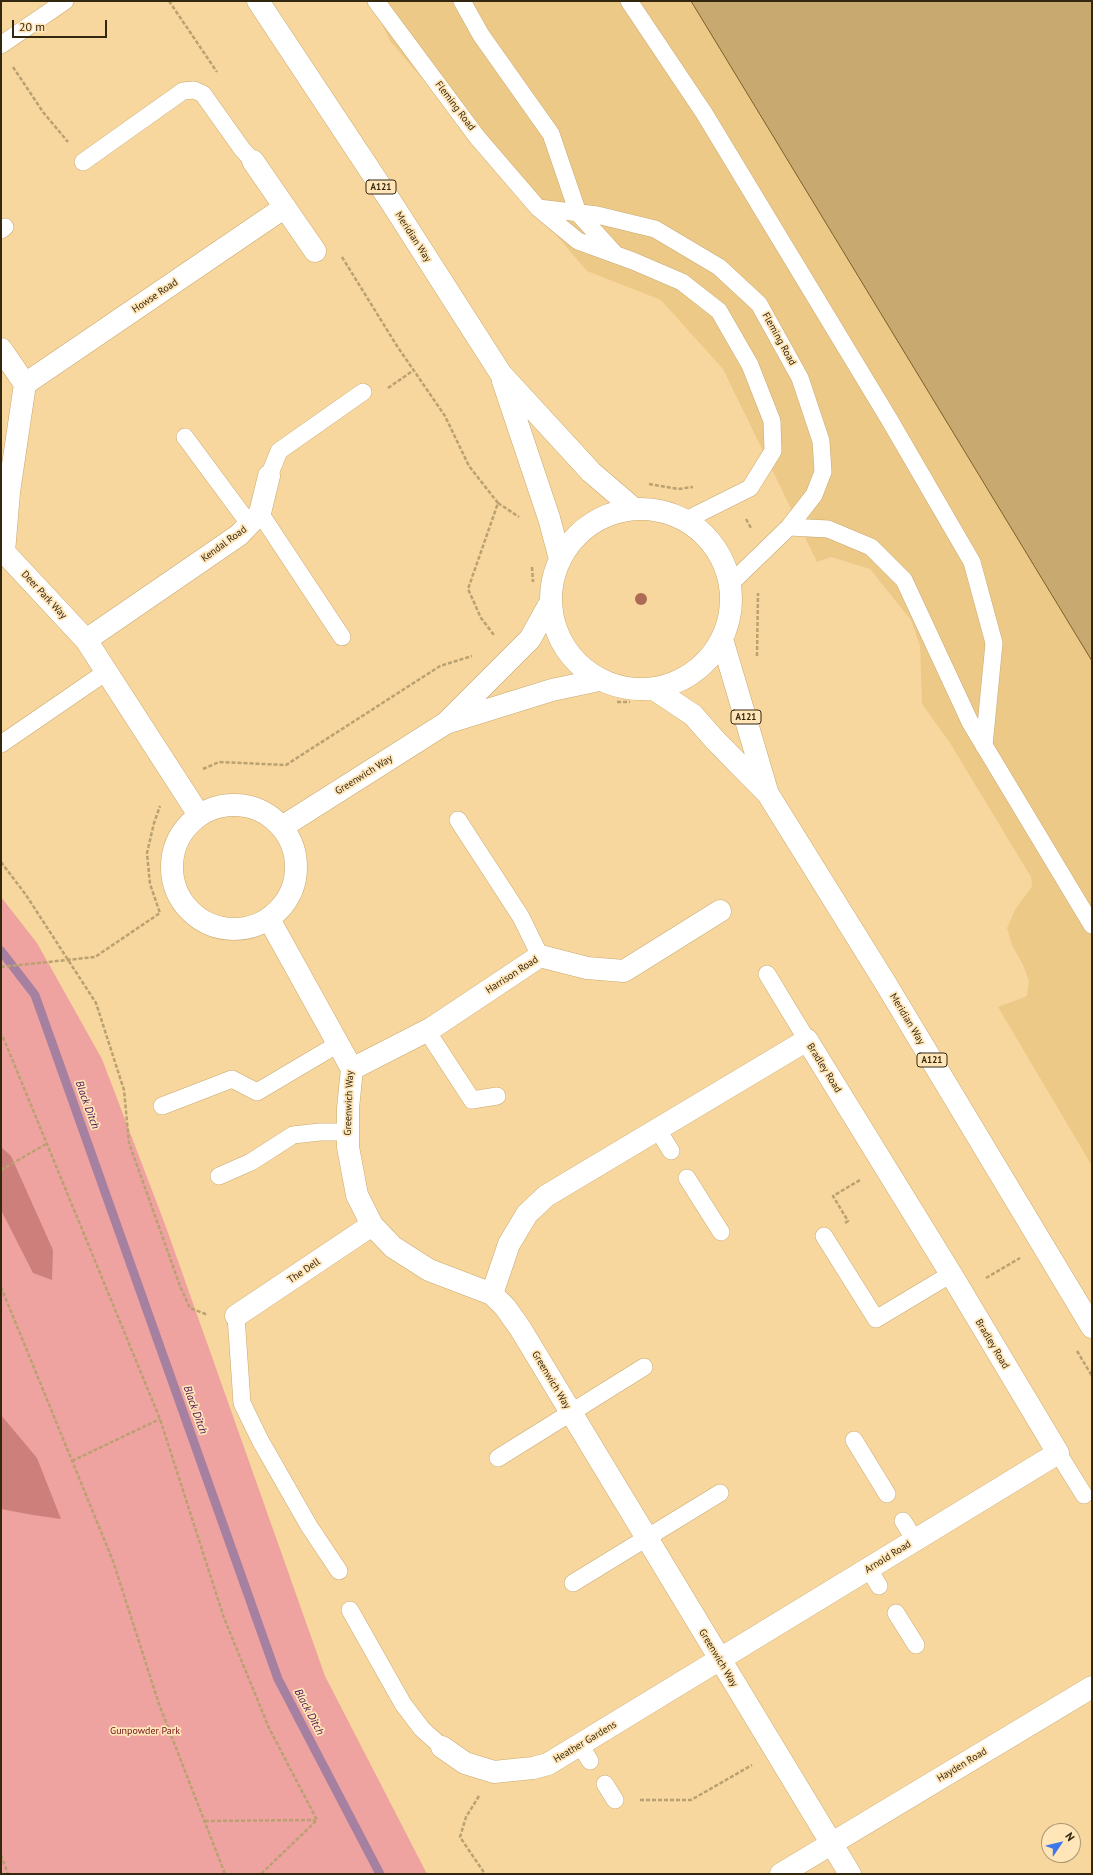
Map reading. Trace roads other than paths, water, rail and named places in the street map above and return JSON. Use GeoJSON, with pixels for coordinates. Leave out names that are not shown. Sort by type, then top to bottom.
{"type":"FeatureCollection","features":[{"type":"Feature","properties":{"kind":"street","name":"Meridian Way"},"geometry":{"type":"LineString","coordinates":[[258,1],[391,202],[501,374],[591,472],[633,508]]}},
{"type":"Feature","properties":{"kind":"street"},"geometry":{"type":"LineString","coordinates":[[253,161],[315,251]]}},
{"type":"Feature","properties":{"kind":"street","name":"Howse Road"},"geometry":{"type":"LineString","coordinates":[[25,384],[285,207]]}},
{"type":"Feature","properties":{"kind":"street"},"geometry":{"type":"LineString","coordinates":[[1,349],[25,384]]}},
{"type":"Feature","properties":{"kind":"street","name":"Meridian Way"},"geometry":{"type":"LineString","coordinates":[[501,374],[549,518],[560,559]]}},
{"type":"Feature","properties":{"kind":"street","name":"Deer Park Way"},"geometry":{"type":"LineString","coordinates":[[25,384],[9,492],[3,553],[86,640],[199,815]]}},
{"type":"Feature","properties":{"kind":"street"},"geometry":{"type":"LineString","coordinates":[[255,519],[269,476]]}},
{"type":"Feature","properties":{"kind":"street"},"geometry":{"type":"LineString","coordinates":[[633,508],[660,510],[686,520],[707,537],[722,559],[730,584],[730,612],[722,639],[706,662],[684,679],[654,689],[622,688],[599,680],[568,654],[555,630],[550,603],[553,575],[564,550],[582,529],[606,514],[633,508]]}},
{"type":"Feature","properties":{"kind":"street","name":"Kendal Road"},"geometry":{"type":"LineString","coordinates":[[86,640],[239,535],[255,519]]}},
{"type":"Feature","properties":{"kind":"street","name":"Greenwich Way"},"geometry":{"type":"LineString","coordinates":[[282,827],[446,723],[530,639],[550,603]]}},
{"type":"Feature","properties":{"kind":"street","name":"A121"},"geometry":{"type":"LineString","coordinates":[[722,639],[768,794]]}},
{"type":"Feature","properties":{"kind":"street","name":"Greenwich Way"},"geometry":{"type":"LineString","coordinates":[[446,723],[552,690],[599,680]]}},
{"type":"Feature","properties":{"kind":"street","name":"A121"},"geometry":{"type":"LineString","coordinates":[[654,689],[693,715],[715,740],[768,794]]}},
{"type":"Feature","properties":{"kind":"street","name":"Meridian Way"},"geometry":{"type":"LineString","coordinates":[[768,794],[890,990],[1092,1327]]}},
{"type":"Feature","properties":{"kind":"street"},"geometry":{"type":"LineString","coordinates":[[243,805],[264,812],[282,827],[294,850],[296,876],[287,900],[268,919],[246,928],[221,928],[199,919],[182,901],[172,878],[173,854],[182,832],[199,815],[220,806],[243,805]]}},
{"type":"Feature","properties":{"kind":"street","name":"Harrison Road"},"geometry":{"type":"LineString","coordinates":[[352,1069],[428,1031],[540,956],[587,968],[624,971],[720,911]]}},
{"type":"Feature","properties":{"kind":"street","name":"Greenwich Way"},"geometry":{"type":"LineString","coordinates":[[268,919],[352,1069],[348,1108],[348,1147],[357,1195],[372,1225],[393,1247],[429,1270],[492,1294],[505,1307],[520,1328],[719,1660],[850,1874]]}},
{"type":"Feature","properties":{"kind":"street","name":"Bradley Road"},"geometry":{"type":"LineString","coordinates":[[492,1294],[509,1244],[527,1214],[546,1196],[807,1040],[885,1165],[1058,1453]]}},
{"type":"Feature","properties":{"kind":"street","name":"The Dell"},"geometry":{"type":"LineString","coordinates":[[236,1316],[372,1225]]}},
{"type":"Feature","properties":{"kind":"street","name":"Arnold Road"},"geometry":{"type":"LineString","coordinates":[[719,1660],[874,1577],[915,1540],[1058,1453]]}},
{"type":"Feature","properties":{"kind":"street","name":"Heather Gardens"},"geometry":{"type":"LineString","coordinates":[[442,1747],[465,1763],[494,1772],[533,1768],[585,1753],[719,1660]]}},
{"type":"Feature","properties":{"kind":"street","name":"Hayden Road"},"geometry":{"type":"LineString","coordinates":[[781,1874],[1092,1687]]}},
{"type":"Feature","properties":{"kind":"lane"},"geometry":{"type":"LineString","coordinates":[[1,45],[65,1]]}},
{"type":"Feature","properties":{"kind":"lane","name":"Fleming Road"},"geometry":{"type":"LineString","coordinates":[[376,1],[478,137],[538,208],[578,242],[616,255],[682,282],[719,311],[750,365],[772,421],[773,451],[750,488],[686,520]]}},
{"type":"Feature","properties":{"kind":"lane"},"geometry":{"type":"LineString","coordinates":[[462,1],[481,35],[551,134],[578,212],[616,255]]}},
{"type":"Feature","properties":{"kind":"lane"},"geometry":{"type":"LineString","coordinates":[[629,1],[712,127],[889,419],[972,562],[994,643],[984,746]]}},
{"type":"Feature","properties":{"kind":"lane"},"geometry":{"type":"LineString","coordinates":[[83,162],[183,91],[194,90],[203,94],[242,149],[253,161]]}},
{"type":"Feature","properties":{"kind":"lane","name":"Fleming Road"},"geometry":{"type":"LineString","coordinates":[[538,208],[597,215],[655,229],[719,267],[759,304],[800,378],[821,441],[823,472],[814,495],[789,526],[730,584]]}},
{"type":"Feature","properties":{"kind":"lane"},"geometry":{"type":"LineString","coordinates":[[269,476],[279,451],[363,392]]}},
{"type":"Feature","properties":{"kind":"lane"},"geometry":{"type":"LineString","coordinates":[[185,437],[255,519],[342,637]]}},
{"type":"Feature","properties":{"kind":"lane"},"geometry":{"type":"LineString","coordinates":[[789,526],[828,529],[871,547],[904,580],[970,722],[1092,925]]}},
{"type":"Feature","properties":{"kind":"lane"},"geometry":{"type":"LineString","coordinates":[[1,744],[106,672]]}},
{"type":"Feature","properties":{"kind":"lane"},"geometry":{"type":"LineString","coordinates":[[458,820],[521,917],[540,956]]}},
{"type":"Feature","properties":{"kind":"lane"},"geometry":{"type":"LineString","coordinates":[[767,974],[807,1040]]}},
{"type":"Feature","properties":{"kind":"lane"},"geometry":{"type":"LineString","coordinates":[[428,1031],[472,1100],[497,1096]]}},
{"type":"Feature","properties":{"kind":"lane"},"geometry":{"type":"LineString","coordinates":[[162,1106],[232,1079],[257,1092],[338,1044]]}},
{"type":"Feature","properties":{"kind":"lane"},"geometry":{"type":"LineString","coordinates":[[658,1130],[671,1151]]}},
{"type":"Feature","properties":{"kind":"lane"},"geometry":{"type":"LineString","coordinates":[[219,1176],[251,1162],[293,1135],[320,1132],[348,1132]]}},
{"type":"Feature","properties":{"kind":"lane"},"geometry":{"type":"LineString","coordinates":[[687,1178],[721,1232]]}},
{"type":"Feature","properties":{"kind":"lane"},"geometry":{"type":"LineString","coordinates":[[824,1236],[876,1319],[951,1274]]}},
{"type":"Feature","properties":{"kind":"lane"},"geometry":{"type":"LineString","coordinates":[[236,1316],[242,1403],[260,1440],[308,1526],[339,1571]]}},
{"type":"Feature","properties":{"kind":"lane"},"geometry":{"type":"LineString","coordinates":[[498,1458],[644,1367]]}},
{"type":"Feature","properties":{"kind":"lane"},"geometry":{"type":"LineString","coordinates":[[854,1440],[887,1494]]}},
{"type":"Feature","properties":{"kind":"lane"},"geometry":{"type":"LineString","coordinates":[[1058,1453],[1084,1495]]}},
{"type":"Feature","properties":{"kind":"lane"},"geometry":{"type":"LineString","coordinates":[[573,1583],[720,1493]]}},
{"type":"Feature","properties":{"kind":"lane"},"geometry":{"type":"LineString","coordinates":[[903,1521],[915,1540]]}},
{"type":"Feature","properties":{"kind":"lane"},"geometry":{"type":"LineString","coordinates":[[350,1610],[403,1704],[422,1729],[442,1747]]}},
{"type":"Feature","properties":{"kind":"lane"},"geometry":{"type":"LineString","coordinates":[[896,1613],[916,1645]]}},
{"type":"Feature","properties":{"kind":"lane"},"geometry":{"type":"LineString","coordinates":[[605,1784],[615,1800]]}},
{"type":"Feature","properties":{"kind":"waterway","name":"Black Ditch"},"geometry":{"type":"LineString","coordinates":[[1,951],[35,995],[278,1679],[380,1874]]}},
{"type":"Feature","properties":{"kind":"park label","name":"Gunpowder Park"},"geometry":{"type":"Point","coordinates":[145,1731]}}]}
